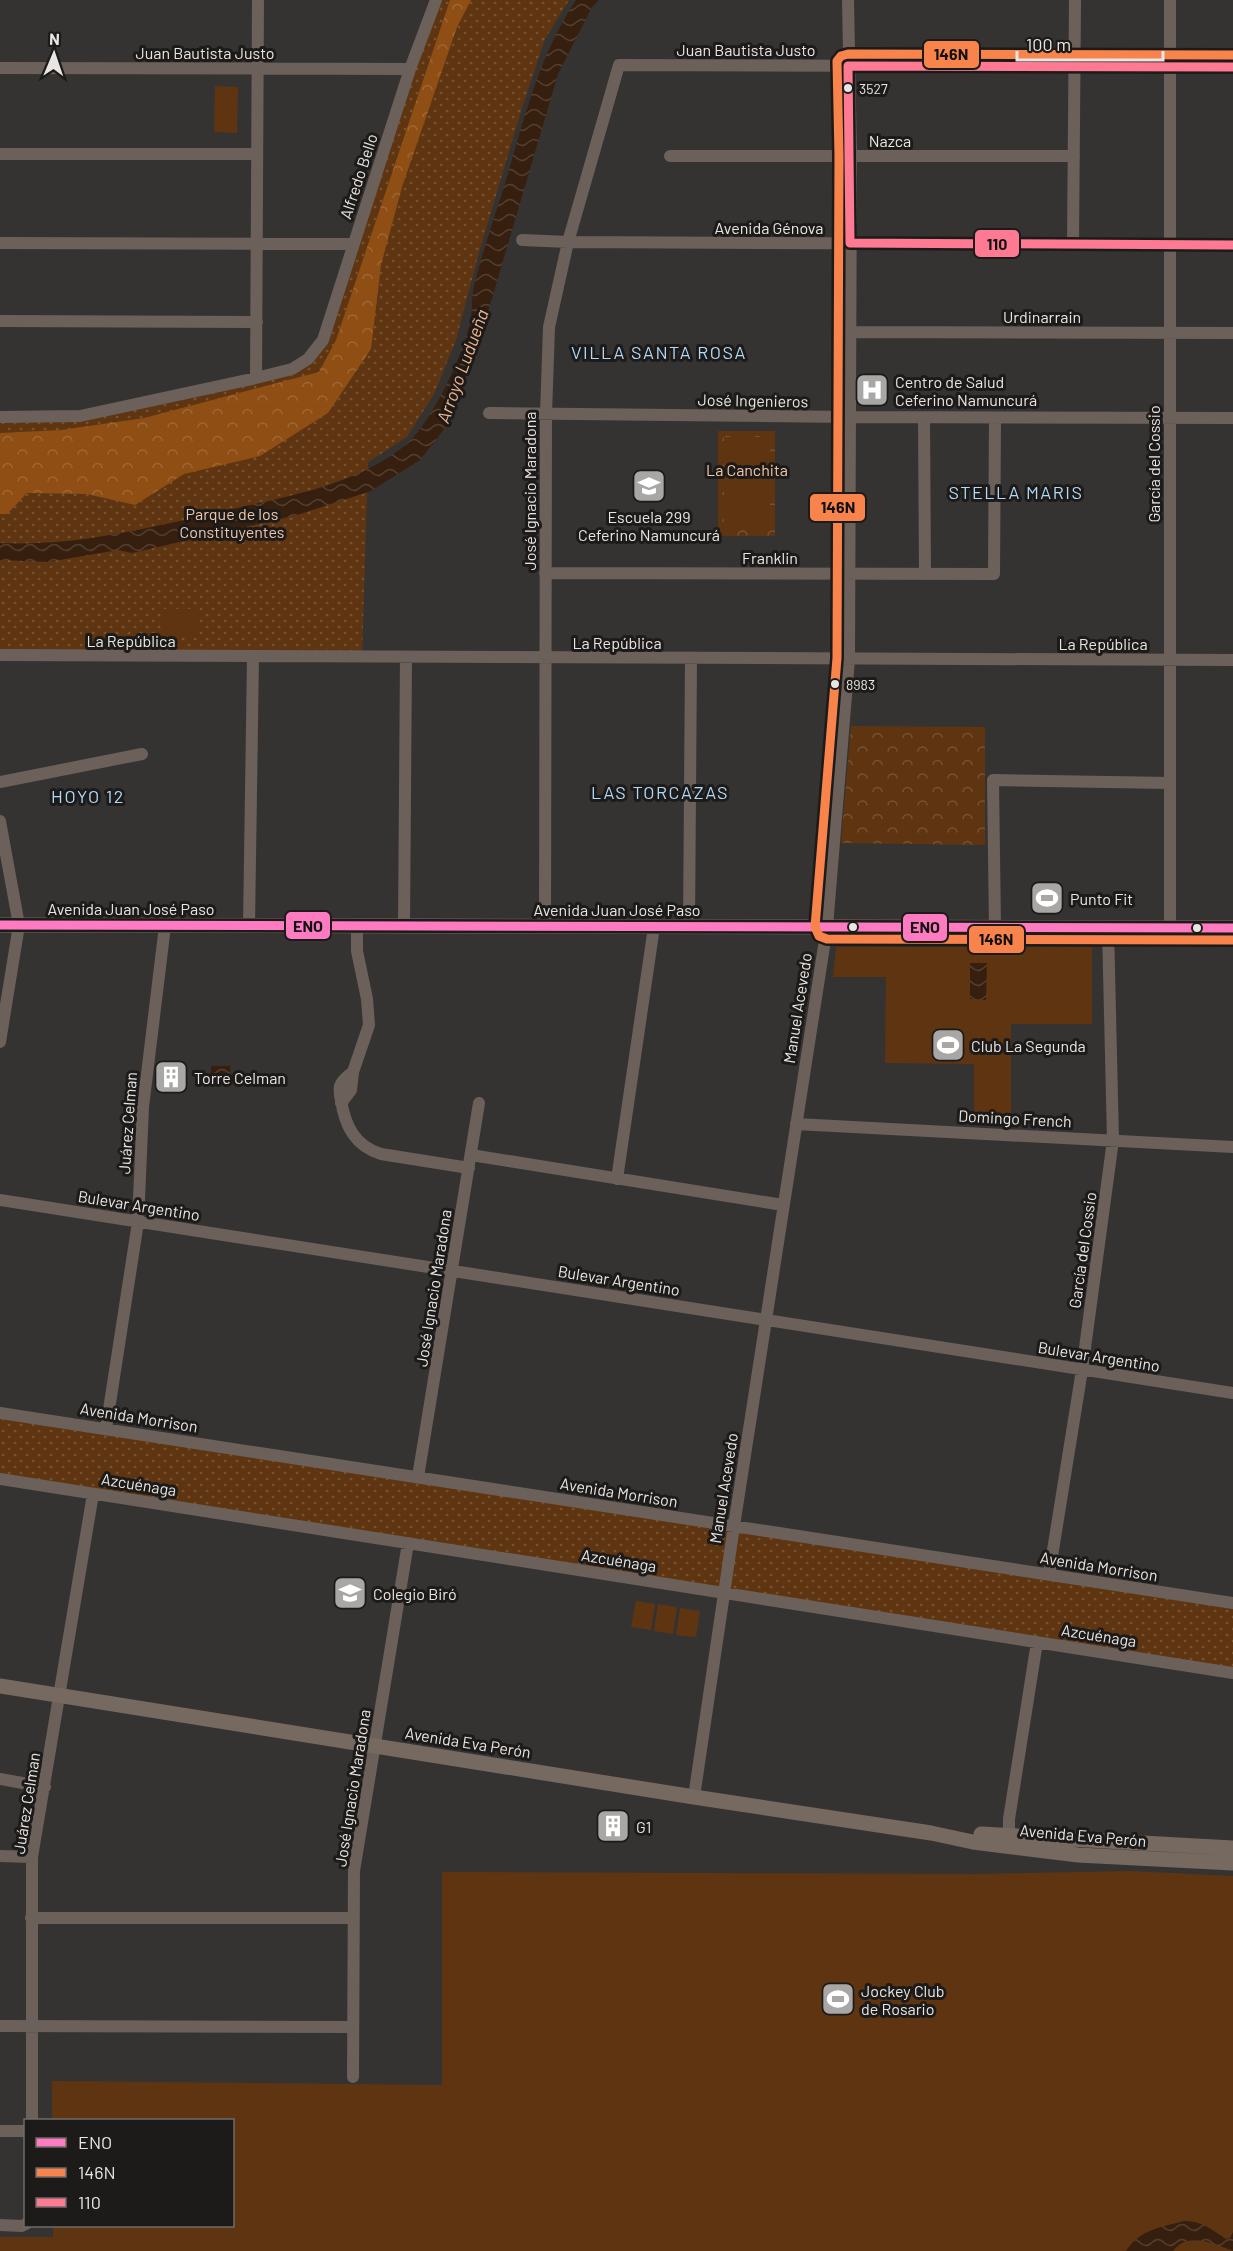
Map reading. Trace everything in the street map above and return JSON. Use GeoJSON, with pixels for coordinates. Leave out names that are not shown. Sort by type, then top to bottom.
{"type":"FeatureCollection","features":[{"type":"Feature","properties":{"kind":"main road","name":"Avenida Juan José Paso"},"geometry":{"type":"LineString","coordinates":[[0,925],[1233,928]]}},
{"type":"Feature","properties":{"kind":"main road","name":"Avenida Eva Perón"},"geometry":{"type":"LineString","coordinates":[[0,1686],[931,1833],[1009,1841],[1233,1848]]}},
{"type":"Feature","properties":{"kind":"main road","name":"Avenida Eva Perón"},"geometry":{"type":"LineString","coordinates":[[1009,1841],[1078,1854],[1233,1863]]}},
{"type":"Feature","properties":{"kind":"street"},"geometry":{"type":"LineString","coordinates":[[0,417],[80,416],[256,378],[258,0]]}},
{"type":"Feature","properties":{"kind":"street","name":"Alfredo Bello"},"geometry":{"type":"LineString","coordinates":[[256,378],[292,369],[308,359],[323,340],[410,69],[436,0]]}},
{"type":"Feature","properties":{"kind":"street","name":"Manuel Acevedo"},"geometry":{"type":"LineString","coordinates":[[694,1797],[765,1320],[827,927],[849,659],[848,0]]}},
{"type":"Feature","properties":{"kind":"street"},"geometry":{"type":"LineString","coordinates":[[1073,244],[1075,0]]}},
{"type":"Feature","properties":{"kind":"street","name":"García del Cossio"},"geometry":{"type":"LineString","coordinates":[[1170,0],[1170,928]]}},
{"type":"Feature","properties":{"kind":"street","name":"Juan Bautista Justo"},"geometry":{"type":"LineString","coordinates":[[619,65],[1233,68]]}},
{"type":"Feature","properties":{"kind":"street","name":"José Ignacio Maradona"},"geometry":{"type":"LineString","coordinates":[[545,927],[546,414],[549,327],[568,242],[619,65]]}},
{"type":"Feature","properties":{"kind":"street","name":"Juan Bautista Justo"},"geometry":{"type":"LineString","coordinates":[[0,68],[410,69]]}},
{"type":"Feature","properties":{"kind":"street"},"geometry":{"type":"LineString","coordinates":[[0,154],[257,154]]}},
{"type":"Feature","properties":{"kind":"street","name":"Nazca"},"geometry":{"type":"LineString","coordinates":[[670,156],[1074,156]]}},
{"type":"Feature","properties":{"kind":"street","name":"Avenida Génova"},"geometry":{"type":"LineString","coordinates":[[522,240],[1233,245]]}},
{"type":"Feature","properties":{"kind":"street"},"geometry":{"type":"LineString","coordinates":[[0,243],[353,244]]}},
{"type":"Feature","properties":{"kind":"street"},"geometry":{"type":"LineString","coordinates":[[0,321],[256,322]]}},
{"type":"Feature","properties":{"kind":"street","name":"Urdinarrain"},"geometry":{"type":"LineString","coordinates":[[850,332],[1233,333]]}},
{"type":"Feature","properties":{"kind":"street","name":"José Ingenieros"},"geometry":{"type":"LineString","coordinates":[[489,413],[924,418],[1233,418]]}},
{"type":"Feature","properties":{"kind":"street"},"geometry":{"type":"LineString","coordinates":[[924,418],[926,574]]}},
{"type":"Feature","properties":{"kind":"street","name":"Franklin"},"geometry":{"type":"LineString","coordinates":[[545,573],[994,574],[995,418]]}},
{"type":"Feature","properties":{"kind":"street","name":"La República"},"geometry":{"type":"LineString","coordinates":[[0,656],[1233,660]]}},
{"type":"Feature","properties":{"kind":"street"},"geometry":{"type":"LineString","coordinates":[[249,926],[253,657]]}},
{"type":"Feature","properties":{"kind":"street"},"geometry":{"type":"LineString","coordinates":[[404,926],[406,657]]}},
{"type":"Feature","properties":{"kind":"street"},"geometry":{"type":"LineString","coordinates":[[689,927],[691,658]]}},
{"type":"Feature","properties":{"kind":"street"},"geometry":{"type":"LineString","coordinates":[[0,782],[142,754]]}},
{"type":"Feature","properties":{"kind":"street"},"geometry":{"type":"LineString","coordinates":[[995,928],[993,780],[1170,783]]}},
{"type":"Feature","properties":{"kind":"street"},"geometry":{"type":"LineString","coordinates":[[0,821],[19,925],[0,1042]]}},
{"type":"Feature","properties":{"kind":"street","name":"Juárez Celman"},"geometry":{"type":"LineString","coordinates":[[105,1429],[138,1222],[143,1107],[165,926]]}},
{"type":"Feature","properties":{"kind":"street"},"geometry":{"type":"LineString","coordinates":[[357,926],[357,951],[369,1025],[353,1072],[342,1083],[340,1094],[344,1120],[369,1150],[469,1168]]}},
{"type":"Feature","properties":{"kind":"street"},"geometry":{"type":"LineString","coordinates":[[617,1179],[654,927]]}},
{"type":"Feature","properties":{"kind":"street","name":"García del Cossio"},"geometry":{"type":"LineString","coordinates":[[1049,1575],[1082,1370],[1113,1140],[1108,928]]}},
{"type":"Feature","properties":{"kind":"street","name":"José Ignacio Maradona"},"geometry":{"type":"LineString","coordinates":[[418,1477],[479,1103]]}},
{"type":"Feature","properties":{"kind":"street","name":"Domingo French"},"geometry":{"type":"LineString","coordinates":[[796,1124],[1233,1147]]}},
{"type":"Feature","properties":{"kind":"street"},"geometry":{"type":"LineString","coordinates":[[471,1155],[783,1205]]}},
{"type":"Feature","properties":{"kind":"street","name":"Bulevar Argentino"},"geometry":{"type":"LineString","coordinates":[[0,1200],[1233,1393]]}},
{"type":"Feature","properties":{"kind":"street","name":"Avenida Morrison"},"geometry":{"type":"LineString","coordinates":[[0,1413],[1233,1603]]}},
{"type":"Feature","properties":{"kind":"street","name":"Azcuénaga"},"geometry":{"type":"LineString","coordinates":[[0,1479],[1233,1673]]}},
{"type":"Feature","properties":{"kind":"street","name":"Juárez Celman"},"geometry":{"type":"LineString","coordinates":[[32,2119],[32,1857],[93,1494]]}},
{"type":"Feature","properties":{"kind":"street","name":"José Ignacio Maradona"},"geometry":{"type":"LineString","coordinates":[[353,2077],[354,1870],[408,1544]]}},
{"type":"Feature","properties":{"kind":"street"},"geometry":{"type":"LineString","coordinates":[[1009,1841],[1009,1819],[1037,1642]]}},
{"type":"Feature","properties":{"kind":"street"},"geometry":{"type":"LineString","coordinates":[[0,1779],[45,1786]]}},
{"type":"Feature","properties":{"kind":"street"},"geometry":{"type":"LineString","coordinates":[[0,1856],[32,1857]]}},
{"type":"Feature","properties":{"kind":"street"},"geometry":{"type":"LineString","coordinates":[[32,1918],[353,1918]]}},
{"type":"Feature","properties":{"kind":"street"},"geometry":{"type":"LineString","coordinates":[[0,2026],[353,2027]]}},
{"type":"Feature","properties":{"kind":"street"},"geometry":{"type":"LineString","coordinates":[[0,2131],[24,2131]]}},
{"type":"Feature","properties":{"kind":"street"},"geometry":{"type":"LineString","coordinates":[[0,2225],[24,2225]]}},
{"type":"Feature","properties":{"kind":"green space","name":"Parque de los Constituyentes"},"geometry":{"type":"Polygon","coordinates":[[[436,0],[569,0],[545,39],[480,249],[456,340],[434,394],[407,437],[368,462],[362,657],[0,655],[0,417],[80,416],[292,369],[323,340],[436,0]]]}},
{"type":"Feature","properties":{"kind":"green space"},"geometry":{"type":"Polygon","coordinates":[[[450,0],[471,0],[457,27],[402,187],[381,265],[371,349],[328,413],[260,456],[184,474],[135,505],[87,494],[27,493],[7,514],[0,514],[0,433],[61,430],[144,418],[319,372],[336,340],[450,0]]]}},
{"type":"Feature","properties":{"kind":"green space"},"geometry":{"type":"Polygon","coordinates":[[[215,86],[238,87],[237,133],[214,132],[215,86]]]}},
{"type":"Feature","properties":{"kind":"green space","name":"La Canchita"},"geometry":{"type":"Polygon","coordinates":[[[718,431],[775,431],[775,536],[718,536],[718,431]]]}},
{"type":"Feature","properties":{"kind":"green space","name":"La Canchita"},"geometry":{"type":"Polygon","coordinates":[[[724,437],[770,437],[770,527],[724,527],[724,437]]]}},
{"type":"Feature","properties":{"kind":"green space"},"geometry":{"type":"Polygon","coordinates":[[[161,609],[199,609],[198,637],[161,636],[161,609]]]}},
{"type":"Feature","properties":{"kind":"green space"},"geometry":{"type":"Polygon","coordinates":[[[851,726],[985,727],[985,845],[841,843],[851,726]]]}},
{"type":"Feature","properties":{"kind":"green space","name":"Club La Segunda"},"geometry":{"type":"Polygon","coordinates":[[[836,947],[1092,947],[1092,1024],[1011,1024],[1011,1120],[974,1120],[974,1064],[885,1063],[886,977],[833,977],[836,947]]]}},
{"type":"Feature","properties":{"kind":"green space"},"geometry":{"type":"Polygon","coordinates":[[[0,1413],[1233,1603],[1233,1673],[0,1479],[0,1413]]]}},
{"type":"Feature","properties":{"kind":"green space"},"geometry":{"type":"Polygon","coordinates":[[[636,1601],[655,1604],[651,1630],[631,1627],[636,1601]]]}},
{"type":"Feature","properties":{"kind":"green space"},"geometry":{"type":"Polygon","coordinates":[[[658,1604],[677,1607],[673,1634],[654,1631],[658,1604]]]}},
{"type":"Feature","properties":{"kind":"green space"},"geometry":{"type":"Polygon","coordinates":[[[680,1608],[700,1611],[696,1637],[676,1635],[680,1608]]]}},
{"type":"Feature","properties":{"kind":"green space","name":"Jockey Club de Rosario"},"geometry":{"type":"Polygon","coordinates":[[[1130,1871],[1233,1876],[1233,2251],[0,2251],[0,2237],[53,2237],[53,2227],[234,2227],[234,2119],[52,2119],[52,2081],[442,2085],[442,1872],[975,1874],[1130,1871]]]}},
{"type":"Feature","properties":{"kind":"water","name":"Arroyo Ludueña"},"geometry":{"type":"Polygon","coordinates":[[[576,0],[599,0],[592,7],[558,74],[488,312],[449,423],[420,460],[371,491],[297,515],[132,553],[118,550],[48,562],[0,560],[0,543],[60,542],[120,533],[323,487],[364,471],[402,448],[413,438],[444,390],[460,353],[470,322],[473,290],[485,245],[527,108],[543,63],[576,0]]]}},
{"type":"Feature","properties":{"kind":"water"},"geometry":{"type":"Polygon","coordinates":[[[970,963],[987,963],[986,1000],[970,999],[970,963]]]}},
{"type":"Feature","properties":{"kind":"water"},"geometry":{"type":"Polygon","coordinates":[[[211,1066],[230,1066],[230,1075],[211,1074],[211,1066]]]}},
{"type":"Feature","properties":{"kind":"water"},"geometry":{"type":"Polygon","coordinates":[[[1184,2221],[1201,2224],[1226,2239],[1230,2238],[1233,2232],[1233,2251],[1194,2240],[1179,2245],[1173,2251],[1126,2251],[1137,2238],[1144,2234],[1184,2221]]]}},
{"type":"Feature","properties":{"kind":"transit line","name":"146N"},"geometry":{"type":"LineString","coordinates":[[1233,55],[848,54],[841,56],[837,61],[839,156],[837,658],[815,927],[819,936],[827,939],[1233,940]]}},
{"type":"Feature","properties":{"kind":"transit line","name":"110"},"geometry":{"type":"LineString","coordinates":[[1233,67],[848,66],[850,243],[1233,245]]}},
{"type":"Feature","properties":{"kind":"transit line","name":"ENO"},"geometry":{"type":"LineString","coordinates":[[0,925],[1233,928]]}},
{"type":"Feature","properties":{"kind":"place","name":"3527"},"geometry":{"type":"Point","coordinates":[848,88]}},
{"type":"Feature","properties":{"kind":"place","name":"Centro de Salud Ceferino Namuncurá"},"geometry":{"type":"Point","coordinates":[872,390]}},
{"type":"Feature","properties":{"kind":"place","name":"Escuela 299 Ceferino Namuncurá"},"geometry":{"type":"Point","coordinates":[649,486]}},
{"type":"Feature","properties":{"kind":"place","name":"8983"},"geometry":{"type":"Point","coordinates":[835,684]}},
{"type":"Feature","properties":{"kind":"place","name":"Punto Fit"},"geometry":{"type":"Point","coordinates":[1047,898]}},
{"type":"Feature","properties":{"kind":"place","name":"Club La Segunda"},"geometry":{"type":"Point","coordinates":[948,1045]}},
{"type":"Feature","properties":{"kind":"place","name":"Torre Celman"},"geometry":{"type":"Point","coordinates":[171,1077]}},
{"type":"Feature","properties":{"kind":"place","name":"Colegio Biró"},"geometry":{"type":"Point","coordinates":[350,1593]}},
{"type":"Feature","properties":{"kind":"place","name":"G1"},"geometry":{"type":"Point","coordinates":[613,1826]}},
{"type":"Feature","properties":{"kind":"place","name":"Jockey Club de Rosario"},"geometry":{"type":"Point","coordinates":[838,1999]}},
{"type":"Feature","properties":{"kind":"district","name":"VILLA SANTA ROSA"},"geometry":{"type":"Point","coordinates":[659,352]}},
{"type":"Feature","properties":{"kind":"district","name":"STELLA MARIS"},"geometry":{"type":"Point","coordinates":[1016,492]}},
{"type":"Feature","properties":{"kind":"district","name":"LAS TORCAZAS"},"geometry":{"type":"Point","coordinates":[660,792]}},
{"type":"Feature","properties":{"kind":"district","name":"HOYO 12"},"geometry":{"type":"Point","coordinates":[88,796]}}]}
